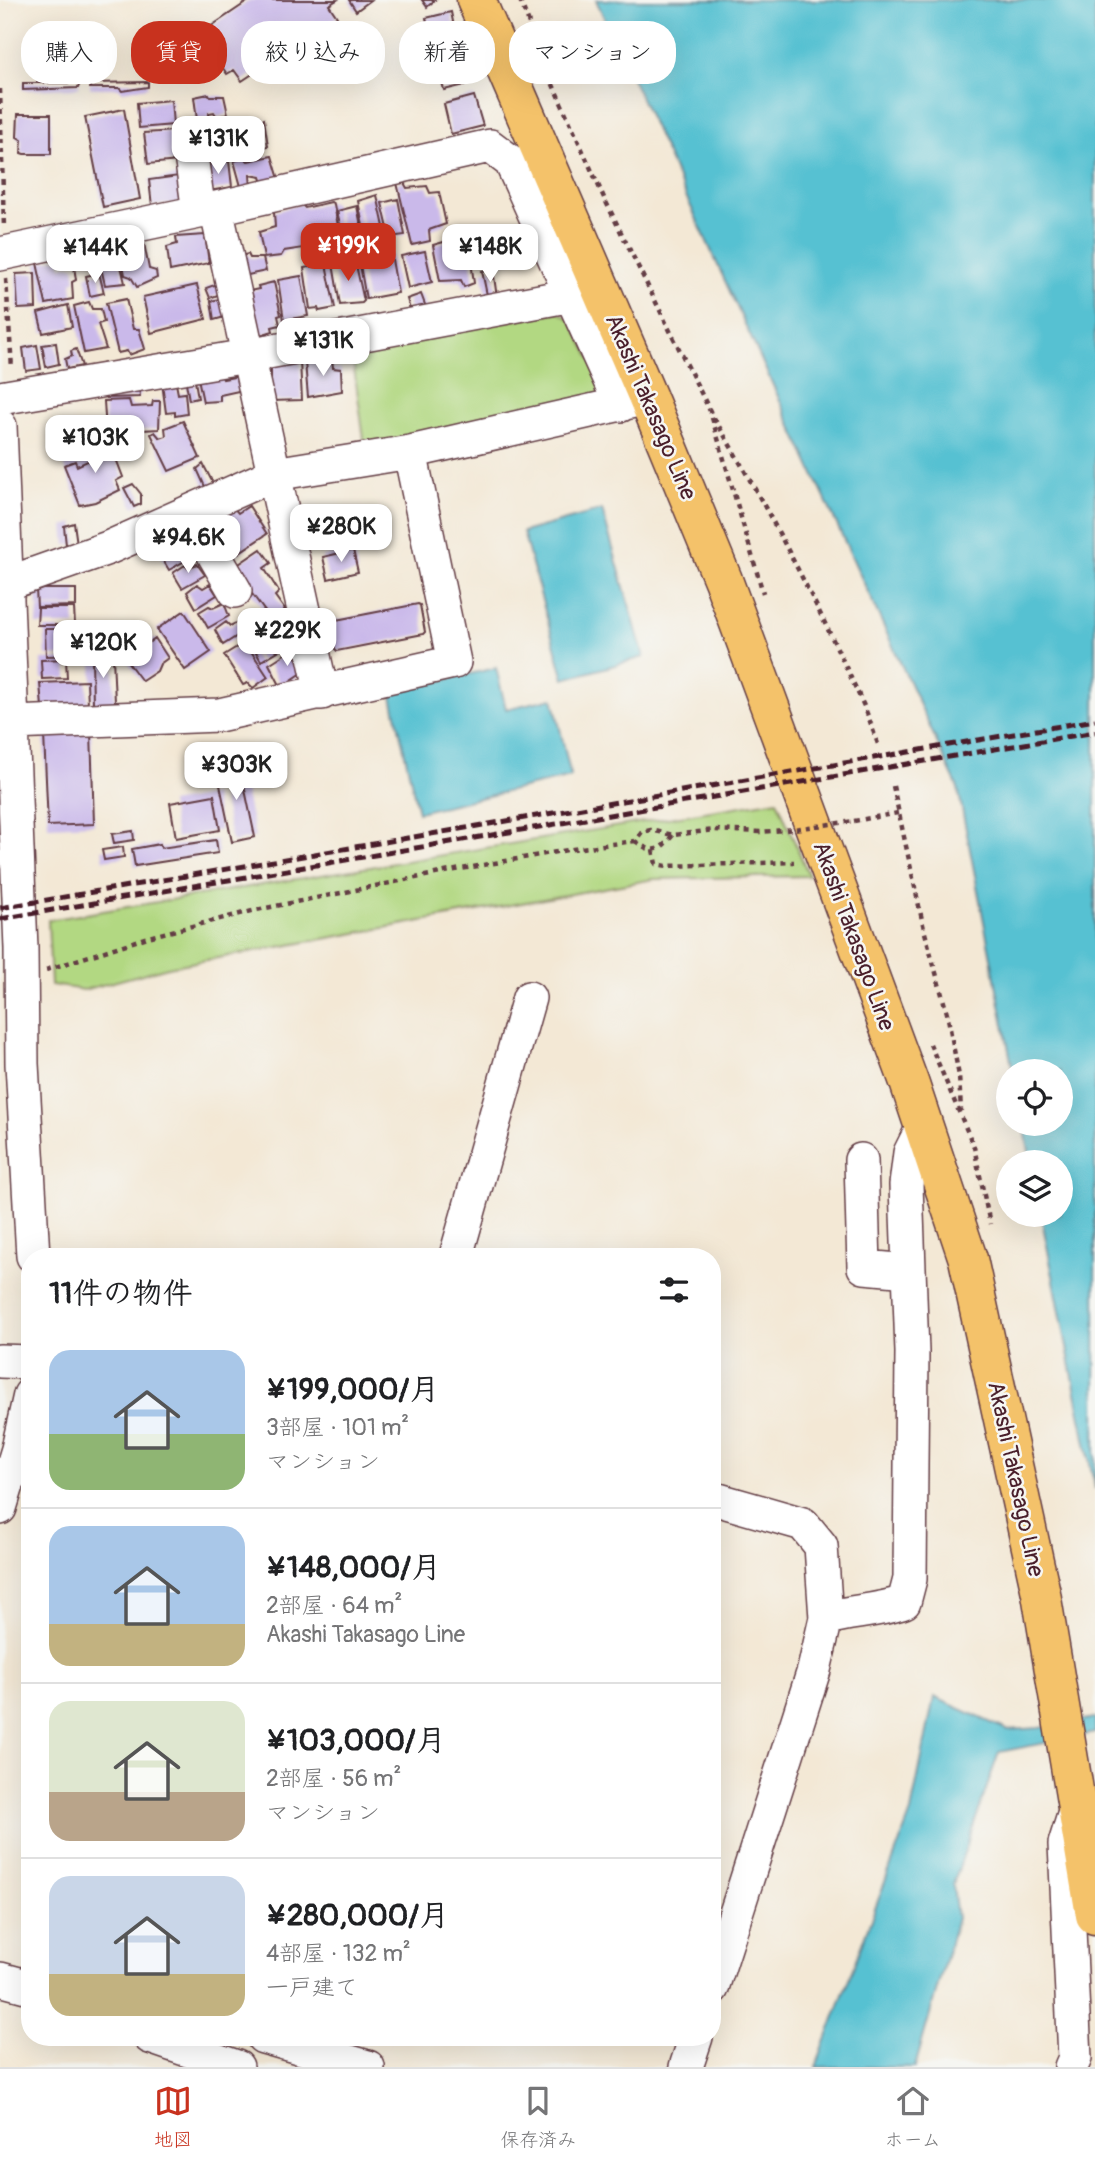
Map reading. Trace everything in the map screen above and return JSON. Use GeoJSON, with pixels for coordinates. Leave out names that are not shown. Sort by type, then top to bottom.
{"type":"FeatureCollection","features":[{"type":"Feature","properties":{"kind":"main road","name":"Akashi Takasago Line"},"geometry":{"type":"LineString","coordinates":[[476,0],[635,401],[723,580],[924,1125],[968,1259],[1041,1593],[1095,1915]]}},
{"type":"Feature","properties":{"kind":"street"},"geometry":{"type":"LineString","coordinates":[[0,254],[491,146],[511,162],[572,295],[635,401],[410,452],[274,474],[108,548],[6,584]]}},
{"type":"Feature","properties":{"kind":"street"},"geometry":{"type":"LineString","coordinates":[[190,149],[247,356],[322,693]]}},
{"type":"Feature","properties":{"kind":"street"},"geometry":{"type":"LineString","coordinates":[[0,398],[247,356],[572,295]]}},
{"type":"Feature","properties":{"kind":"street"},"geometry":{"type":"LineString","coordinates":[[0,426],[1,510],[12,723],[7,766],[10,953],[22,1064],[33,1248]]}},
{"type":"Feature","properties":{"kind":"street"},"geometry":{"type":"LineString","coordinates":[[12,723],[219,715],[454,662],[410,452]]}},
{"type":"Feature","properties":{"kind":"street"},"geometry":{"type":"LineString","coordinates":[[190,513],[235,591]]}},
{"type":"Feature","properties":{"kind":"street"},"geometry":{"type":"LineString","coordinates":[[458,1248],[529,999]]}},
{"type":"Feature","properties":{"kind":"street"},"geometry":{"type":"LineString","coordinates":[[826,1618],[850,1612],[886,1609],[904,1602],[911,1579],[912,1352],[906,1185],[911,1153],[924,1125]]}},
{"type":"Feature","properties":{"kind":"street"},"geometry":{"type":"LineString","coordinates":[[861,1160],[864,1267],[909,1271]]}},
{"type":"Feature","properties":{"kind":"street"},"geometry":{"type":"LineString","coordinates":[[0,1361],[21,1362]]}},
{"type":"Feature","properties":{"kind":"street"},"geometry":{"type":"LineString","coordinates":[[0,1508],[21,1436]]}},
{"type":"Feature","properties":{"kind":"street"},"geometry":{"type":"LineString","coordinates":[[721,1500],[803,1524],[821,1546],[826,1618],[814,1670],[721,1959]]}},
{"type":"Feature","properties":{"kind":"street"},"geometry":{"type":"LineString","coordinates":[[1070,2067],[1075,2058],[1065,1844],[1077,1807]]}},
{"type":"Feature","properties":{"kind":"street"},"geometry":{"type":"LineString","coordinates":[[0,1979],[21,1985]]}},
{"type":"Feature","properties":{"kind":"street"},"geometry":{"type":"LineString","coordinates":[[176,2046],[237,2067]]}},
{"type":"Feature","properties":{"kind":"street"},"geometry":{"type":"LineString","coordinates":[[294,2046],[368,2067]]}},
{"type":"Feature","properties":{"kind":"street"},"geometry":{"type":"LineString","coordinates":[[686,2067],[693,2046]]}},
{"type":"Feature","properties":{"kind":"path"},"geometry":{"type":"LineString","coordinates":[[710,411],[744,469],[825,624],[865,707],[878,744]]}},
{"type":"Feature","properties":{"kind":"path"},"geometry":{"type":"LineString","coordinates":[[894,786],[924,929],[947,1013],[959,1076],[961,1115]]}},
{"type":"Feature","properties":{"kind":"path"},"geometry":{"type":"LineString","coordinates":[[635,841],[642,832],[651,830],[673,835],[706,830],[760,832],[898,813]]}},
{"type":"Feature","properties":{"kind":"path"},"geometry":{"type":"LineString","coordinates":[[46,971],[148,937],[302,900],[573,849],[635,841],[653,850],[664,845],[673,835]]}},
{"type":"Feature","properties":{"kind":"path"},"geometry":{"type":"LineString","coordinates":[[653,850],[656,864],[667,866],[793,861],[800,866]]}},
{"type":"Feature","properties":{"kind":"green space"},"geometry":{"type":"Polygon","coordinates":[[[558,312],[570,319],[609,393],[366,453],[351,347],[558,312]]]}},
{"type":"Feature","properties":{"kind":"green space"},"geometry":{"type":"Polygon","coordinates":[[[777,800],[809,876],[654,879],[168,967],[84,990],[51,985],[48,920],[777,800]]]}},
{"type":"Feature","properties":{"kind":"water"},"geometry":{"type":"Polygon","coordinates":[[[596,0],[1095,0],[1095,1489],[1043,1227],[1073,1227],[1073,1150],[1029,1150],[1026,1136],[1073,1136],[1073,1059],[1011,1059],[958,788],[635,84],[676,84],[676,21],[606,21],[596,0]]]}},
{"type":"Feature","properties":{"kind":"water"},"geometry":{"type":"Polygon","coordinates":[[[602,510],[644,657],[564,679],[523,532],[602,510]]]}},
{"type":"Feature","properties":{"kind":"water"},"geometry":{"type":"Polygon","coordinates":[[[496,668],[506,709],[553,698],[571,777],[418,812],[391,692],[496,668]]]}},
{"type":"Feature","properties":{"kind":"water"},"geometry":{"type":"Polygon","coordinates":[[[934,1697],[1007,1730],[1039,1728],[1095,1718],[1095,1733],[999,1752],[953,1885],[957,1918],[915,2067],[816,2067],[911,1812],[934,1697]]]}},
{"type":"Feature","properties":{"kind":"building"},"geometry":{"type":"Polygon","coordinates":[[[250,0],[337,0],[329,5],[337,17],[331,21],[241,21],[241,80],[234,70],[227,74],[227,21],[219,21],[250,0]]]}},
{"type":"Feature","properties":{"kind":"building"},"geometry":{"type":"Polygon","coordinates":[[[349,0],[371,0],[356,11],[349,0]]]}},
{"type":"Feature","properties":{"kind":"building"},"geometry":{"type":"Polygon","coordinates":[[[422,0],[435,0],[427,7],[422,0]]]}},
{"type":"Feature","properties":{"kind":"building"},"geometry":{"type":"Polygon","coordinates":[[[451,12],[453,21],[427,21],[426,18],[451,12]]]}},
{"type":"Feature","properties":{"kind":"building"},"geometry":{"type":"Polygon","coordinates":[[[23,84],[80,84],[78,88],[23,90],[23,84]]]}},
{"type":"Feature","properties":{"kind":"building"},"geometry":{"type":"Polygon","coordinates":[[[90,84],[148,84],[148,87],[122,91],[119,88],[90,88],[90,84]]]}},
{"type":"Feature","properties":{"kind":"building"},"geometry":{"type":"Polygon","coordinates":[[[442,84],[465,84],[465,85],[444,90],[442,84]]]}},
{"type":"Feature","properties":{"kind":"building"},"geometry":{"type":"Polygon","coordinates":[[[209,94],[224,96],[228,114],[217,117],[214,112],[209,113],[209,118],[197,120],[194,97],[209,94]]]}},
{"type":"Feature","properties":{"kind":"building"},"geometry":{"type":"Polygon","coordinates":[[[474,96],[483,126],[451,134],[444,104],[474,96]]]}},
{"type":"Feature","properties":{"kind":"building"},"geometry":{"type":"Polygon","coordinates":[[[171,100],[173,125],[139,128],[137,103],[171,100]]]}},
{"type":"Feature","properties":{"kind":"building"},"geometry":{"type":"Polygon","coordinates":[[[124,109],[140,199],[103,207],[85,117],[124,109]]]}},
{"type":"Feature","properties":{"kind":"building"},"geometry":{"type":"Polygon","coordinates":[[[18,114],[51,114],[51,154],[21,153],[22,140],[17,137],[18,114]]]}},
{"type":"Feature","properties":{"kind":"building"},"geometry":{"type":"Polygon","coordinates":[[[264,119],[268,146],[239,153],[233,126],[264,119]]]}},
{"type":"Feature","properties":{"kind":"building"},"geometry":{"type":"Polygon","coordinates":[[[228,129],[231,153],[202,156],[200,132],[228,129]]]}},
{"type":"Feature","properties":{"kind":"building"},"geometry":{"type":"Polygon","coordinates":[[[174,131],[178,161],[148,164],[144,133],[174,131]]]}},
{"type":"Feature","properties":{"kind":"building"},"geometry":{"type":"Polygon","coordinates":[[[272,156],[279,179],[264,186],[261,177],[250,175],[251,188],[242,190],[234,161],[272,156]]]}},
{"type":"Feature","properties":{"kind":"building"},"geometry":{"type":"Polygon","coordinates":[[[229,161],[232,187],[209,191],[204,165],[229,161]]]}},
{"type":"Feature","properties":{"kind":"building"},"geometry":{"type":"Polygon","coordinates":[[[186,175],[190,201],[152,206],[149,180],[186,175]]]}},
{"type":"Feature","properties":{"kind":"building"},"geometry":{"type":"Polygon","coordinates":[[[403,181],[407,188],[427,186],[430,193],[439,192],[446,224],[429,230],[430,241],[412,245],[397,183],[403,181]]]}},
{"type":"Feature","properties":{"kind":"building"},"geometry":{"type":"Polygon","coordinates":[[[377,195],[388,245],[373,250],[368,237],[365,236],[358,201],[377,195]]]}},
{"type":"Feature","properties":{"kind":"building"},"geometry":{"type":"Polygon","coordinates":[[[398,199],[405,235],[390,237],[382,203],[398,199]]]}},
{"type":"Feature","properties":{"kind":"building"},"geometry":{"type":"Polygon","coordinates":[[[331,202],[334,204],[341,243],[305,251],[303,248],[284,251],[281,256],[264,258],[259,232],[275,227],[274,212],[301,204],[305,208],[331,202]]]}},
{"type":"Feature","properties":{"kind":"building"},"geometry":{"type":"Polygon","coordinates":[[[357,206],[366,251],[347,254],[337,211],[357,206]]]}},
{"type":"Feature","properties":{"kind":"building"},"geometry":{"type":"Polygon","coordinates":[[[520,231],[525,251],[514,255],[513,261],[494,264],[489,251],[480,252],[476,240],[478,238],[520,231]]]}},
{"type":"Feature","properties":{"kind":"building"},"geometry":{"type":"Polygon","coordinates":[[[205,235],[209,263],[170,271],[167,247],[177,244],[176,237],[205,235]]]}},
{"type":"Feature","properties":{"kind":"building"},"geometry":{"type":"Polygon","coordinates":[[[143,238],[149,269],[156,271],[157,278],[137,287],[131,277],[125,275],[119,243],[143,238]]]}},
{"type":"Feature","properties":{"kind":"building"},"geometry":{"type":"Polygon","coordinates":[[[451,240],[454,248],[467,245],[469,247],[474,283],[464,287],[461,280],[440,281],[433,245],[451,240]]]}},
{"type":"Feature","properties":{"kind":"building"},"geometry":{"type":"Polygon","coordinates":[[[425,251],[432,282],[408,288],[401,256],[425,251]]]}},
{"type":"Feature","properties":{"kind":"building"},"geometry":{"type":"Polygon","coordinates":[[[118,254],[125,283],[105,285],[99,259],[118,254]]]}},
{"type":"Feature","properties":{"kind":"building"},"geometry":{"type":"Polygon","coordinates":[[[248,254],[250,258],[263,258],[266,271],[243,276],[238,257],[248,254]]]}},
{"type":"Feature","properties":{"kind":"building"},"geometry":{"type":"Polygon","coordinates":[[[391,254],[398,293],[366,299],[359,259],[391,254]]]}},
{"type":"Feature","properties":{"kind":"building"},"geometry":{"type":"Polygon","coordinates":[[[60,258],[62,266],[74,266],[76,280],[72,282],[73,299],[46,304],[37,263],[60,258]]]}},
{"type":"Feature","properties":{"kind":"building"},"geometry":{"type":"Polygon","coordinates":[[[335,261],[347,261],[348,264],[356,265],[364,301],[362,303],[340,305],[333,264],[335,261]]]}},
{"type":"Feature","properties":{"kind":"building"},"geometry":{"type":"Polygon","coordinates":[[[326,264],[335,308],[319,311],[318,308],[310,309],[304,268],[326,264]]]}},
{"type":"Feature","properties":{"kind":"building"},"geometry":{"type":"Polygon","coordinates":[[[493,269],[497,298],[488,300],[482,271],[493,269]]]}},
{"type":"Feature","properties":{"kind":"building"},"geometry":{"type":"Polygon","coordinates":[[[35,273],[36,308],[18,309],[16,274],[35,273]]]}},
{"type":"Feature","properties":{"kind":"building"},"geometry":{"type":"Polygon","coordinates":[[[99,273],[104,293],[90,296],[86,276],[99,273]]]}},
{"type":"Feature","properties":{"kind":"building"},"geometry":{"type":"Polygon","coordinates":[[[301,276],[308,316],[284,320],[278,280],[301,276]]]}},
{"type":"Feature","properties":{"kind":"building"},"geometry":{"type":"Polygon","coordinates":[[[274,282],[281,315],[278,316],[280,325],[272,327],[273,331],[260,335],[245,292],[274,282]]]}},
{"type":"Feature","properties":{"kind":"building"},"geometry":{"type":"Polygon","coordinates":[[[220,283],[223,293],[210,298],[206,288],[220,283]]]}},
{"type":"Feature","properties":{"kind":"building"},"geometry":{"type":"Polygon","coordinates":[[[197,285],[206,319],[151,333],[143,297],[197,285]]]}},
{"type":"Feature","properties":{"kind":"building"},"geometry":{"type":"Polygon","coordinates":[[[421,294],[427,310],[411,313],[407,299],[421,294]]]}},
{"type":"Feature","properties":{"kind":"building"},"geometry":{"type":"Polygon","coordinates":[[[224,298],[228,316],[214,320],[211,301],[224,298]]]}},
{"type":"Feature","properties":{"kind":"building"},"geometry":{"type":"Polygon","coordinates":[[[126,299],[133,329],[139,329],[145,349],[129,355],[127,351],[118,353],[106,303],[126,299]]]}},
{"type":"Feature","properties":{"kind":"building"},"geometry":{"type":"Polygon","coordinates":[[[89,302],[92,309],[101,309],[104,322],[98,324],[106,349],[84,353],[74,306],[89,302]]]}},
{"type":"Feature","properties":{"kind":"building"},"geometry":{"type":"Polygon","coordinates":[[[68,305],[72,327],[43,333],[38,313],[68,305]]]}},
{"type":"Feature","properties":{"kind":"building"},"geometry":{"type":"Polygon","coordinates":[[[56,343],[59,364],[46,367],[42,345],[56,343]]]}},
{"type":"Feature","properties":{"kind":"building"},"geometry":{"type":"Polygon","coordinates":[[[37,345],[41,369],[26,371],[23,348],[37,345]]]}},
{"type":"Feature","properties":{"kind":"building"},"geometry":{"type":"Polygon","coordinates":[[[76,349],[82,366],[67,369],[65,359],[72,356],[71,351],[76,349]]]}},
{"type":"Feature","properties":{"kind":"building"},"geometry":{"type":"Polygon","coordinates":[[[332,358],[333,368],[341,369],[342,391],[308,397],[305,362],[332,358]]]}},
{"type":"Feature","properties":{"kind":"building"},"geometry":{"type":"Polygon","coordinates":[[[300,361],[302,400],[271,401],[271,364],[300,361]]]}},
{"type":"Feature","properties":{"kind":"building"},"geometry":{"type":"Polygon","coordinates":[[[193,369],[198,398],[189,400],[184,371],[193,369]]]}},
{"type":"Feature","properties":{"kind":"building"},"geometry":{"type":"Polygon","coordinates":[[[174,373],[178,394],[185,393],[187,414],[175,416],[175,412],[166,413],[161,375],[174,373]]]}},
{"type":"Feature","properties":{"kind":"building"},"geometry":{"type":"Polygon","coordinates":[[[221,374],[223,379],[240,376],[243,390],[220,395],[220,401],[203,402],[198,378],[221,374]]]}},
{"type":"Feature","properties":{"kind":"building"},"geometry":{"type":"Polygon","coordinates":[[[139,384],[140,397],[106,398],[105,385],[139,384]]]}},
{"type":"Feature","properties":{"kind":"building"},"geometry":{"type":"Polygon","coordinates":[[[129,400],[131,407],[152,406],[153,401],[160,401],[159,429],[106,432],[104,401],[129,400]]]}},
{"type":"Feature","properties":{"kind":"building"},"geometry":{"type":"Polygon","coordinates":[[[183,421],[200,458],[169,471],[151,434],[155,432],[160,438],[166,436],[165,428],[183,421]]]}},
{"type":"Feature","properties":{"kind":"building"},"geometry":{"type":"Polygon","coordinates":[[[102,439],[106,453],[113,451],[123,477],[116,481],[120,490],[95,502],[80,505],[64,465],[75,461],[77,466],[90,460],[89,442],[102,439]]]}},
{"type":"Feature","properties":{"kind":"building"},"geometry":{"type":"Polygon","coordinates":[[[203,464],[214,485],[206,489],[197,469],[203,464]]]}},
{"type":"Feature","properties":{"kind":"building"},"geometry":{"type":"Polygon","coordinates":[[[133,484],[141,494],[141,504],[134,507],[124,488],[133,484]]]}},
{"type":"Feature","properties":{"kind":"building"},"geometry":{"type":"Polygon","coordinates":[[[249,506],[267,534],[232,557],[213,529],[223,522],[221,516],[233,507],[238,513],[249,506]]]}},
{"type":"Feature","properties":{"kind":"building"},"geometry":{"type":"Polygon","coordinates":[[[74,523],[77,544],[66,545],[64,526],[74,523]]]}},
{"type":"Feature","properties":{"kind":"building"},"geometry":{"type":"Polygon","coordinates":[[[341,524],[343,529],[348,527],[351,541],[322,548],[318,531],[341,524]]]}},
{"type":"Feature","properties":{"kind":"building"},"geometry":{"type":"Polygon","coordinates":[[[172,535],[178,544],[187,539],[195,555],[169,570],[155,547],[172,535]]]}},
{"type":"Feature","properties":{"kind":"building"},"geometry":{"type":"Polygon","coordinates":[[[261,549],[271,563],[264,568],[279,592],[275,596],[285,610],[272,621],[233,568],[261,549]]]}},
{"type":"Feature","properties":{"kind":"building"},"geometry":{"type":"Polygon","coordinates":[[[353,550],[358,572],[328,579],[323,557],[353,550]]]}},
{"type":"Feature","properties":{"kind":"building"},"geometry":{"type":"Polygon","coordinates":[[[197,564],[205,575],[182,588],[173,573],[185,565],[188,568],[197,564]]]}},
{"type":"Feature","properties":{"kind":"building"},"geometry":{"type":"Polygon","coordinates":[[[197,584],[203,588],[210,584],[217,595],[196,608],[187,592],[197,584]]]}},
{"type":"Feature","properties":{"kind":"building"},"geometry":{"type":"Polygon","coordinates":[[[36,589],[76,589],[76,606],[37,607],[36,589]]]}},
{"type":"Feature","properties":{"kind":"building"},"geometry":{"type":"Polygon","coordinates":[[[224,603],[229,616],[208,628],[199,612],[209,606],[213,608],[224,603]]]}},
{"type":"Feature","properties":{"kind":"building"},"geometry":{"type":"Polygon","coordinates":[[[418,604],[425,632],[423,634],[337,651],[335,649],[329,623],[331,621],[418,604]]]}},
{"type":"Feature","properties":{"kind":"building"},"geometry":{"type":"Polygon","coordinates":[[[38,608],[74,608],[75,625],[37,625],[38,608]]]}},
{"type":"Feature","properties":{"kind":"building"},"geometry":{"type":"Polygon","coordinates":[[[184,611],[211,652],[185,670],[157,629],[184,611]]]}},
{"type":"Feature","properties":{"kind":"building"},"geometry":{"type":"Polygon","coordinates":[[[242,620],[248,629],[223,645],[215,630],[226,622],[230,626],[242,620]]]}},
{"type":"Feature","properties":{"kind":"building"},"geometry":{"type":"Polygon","coordinates":[[[267,627],[283,648],[261,661],[256,652],[265,645],[258,634],[267,627]]]}},
{"type":"Feature","properties":{"kind":"building"},"geometry":{"type":"Polygon","coordinates":[[[45,629],[59,629],[62,643],[87,643],[88,655],[46,656],[45,629]]]}},
{"type":"Feature","properties":{"kind":"building"},"geometry":{"type":"Polygon","coordinates":[[[155,638],[168,658],[160,664],[157,671],[142,681],[124,657],[139,645],[143,647],[155,638]]]}},
{"type":"Feature","properties":{"kind":"building"},"geometry":{"type":"Polygon","coordinates":[[[245,642],[268,677],[253,688],[248,683],[243,685],[224,655],[245,642]]]}},
{"type":"Feature","properties":{"kind":"building"},"geometry":{"type":"Polygon","coordinates":[[[291,650],[305,671],[281,687],[269,664],[291,650]]]}},
{"type":"Feature","properties":{"kind":"building"},"geometry":{"type":"Polygon","coordinates":[[[111,655],[115,702],[93,703],[92,657],[111,655]]]}},
{"type":"Feature","properties":{"kind":"building"},"geometry":{"type":"Polygon","coordinates":[[[66,659],[67,678],[42,679],[41,660],[66,659]]]}},
{"type":"Feature","properties":{"kind":"building"},"geometry":{"type":"Polygon","coordinates":[[[87,681],[88,705],[42,707],[40,683],[87,681]]]}},
{"type":"Feature","properties":{"kind":"building"},"geometry":{"type":"Polygon","coordinates":[[[91,732],[94,824],[48,826],[44,734],[91,732]]]}},
{"type":"Feature","properties":{"kind":"building"},"geometry":{"type":"Polygon","coordinates":[[[239,761],[255,837],[232,842],[216,766],[239,761]]]}},
{"type":"Feature","properties":{"kind":"building"},"geometry":{"type":"Polygon","coordinates":[[[214,795],[220,830],[176,838],[170,803],[214,795]]]}},
{"type":"Feature","properties":{"kind":"building"},"geometry":{"type":"Polygon","coordinates":[[[133,831],[134,840],[114,843],[112,834],[133,831]]]}},
{"type":"Feature","properties":{"kind":"building"},"geometry":{"type":"Polygon","coordinates":[[[216,840],[218,853],[135,866],[132,849],[216,840]]]}},
{"type":"Feature","properties":{"kind":"building"},"geometry":{"type":"Polygon","coordinates":[[[123,847],[124,857],[104,860],[102,850],[123,847]]]}},
{"type":"Feature","properties":{"kind":"railway"},"geometry":{"type":"LineString","coordinates":[[0,908],[1095,720]]}},
{"type":"Feature","properties":{"kind":"railway"},"geometry":{"type":"LineString","coordinates":[[0,919],[1095,732]]}}]}
